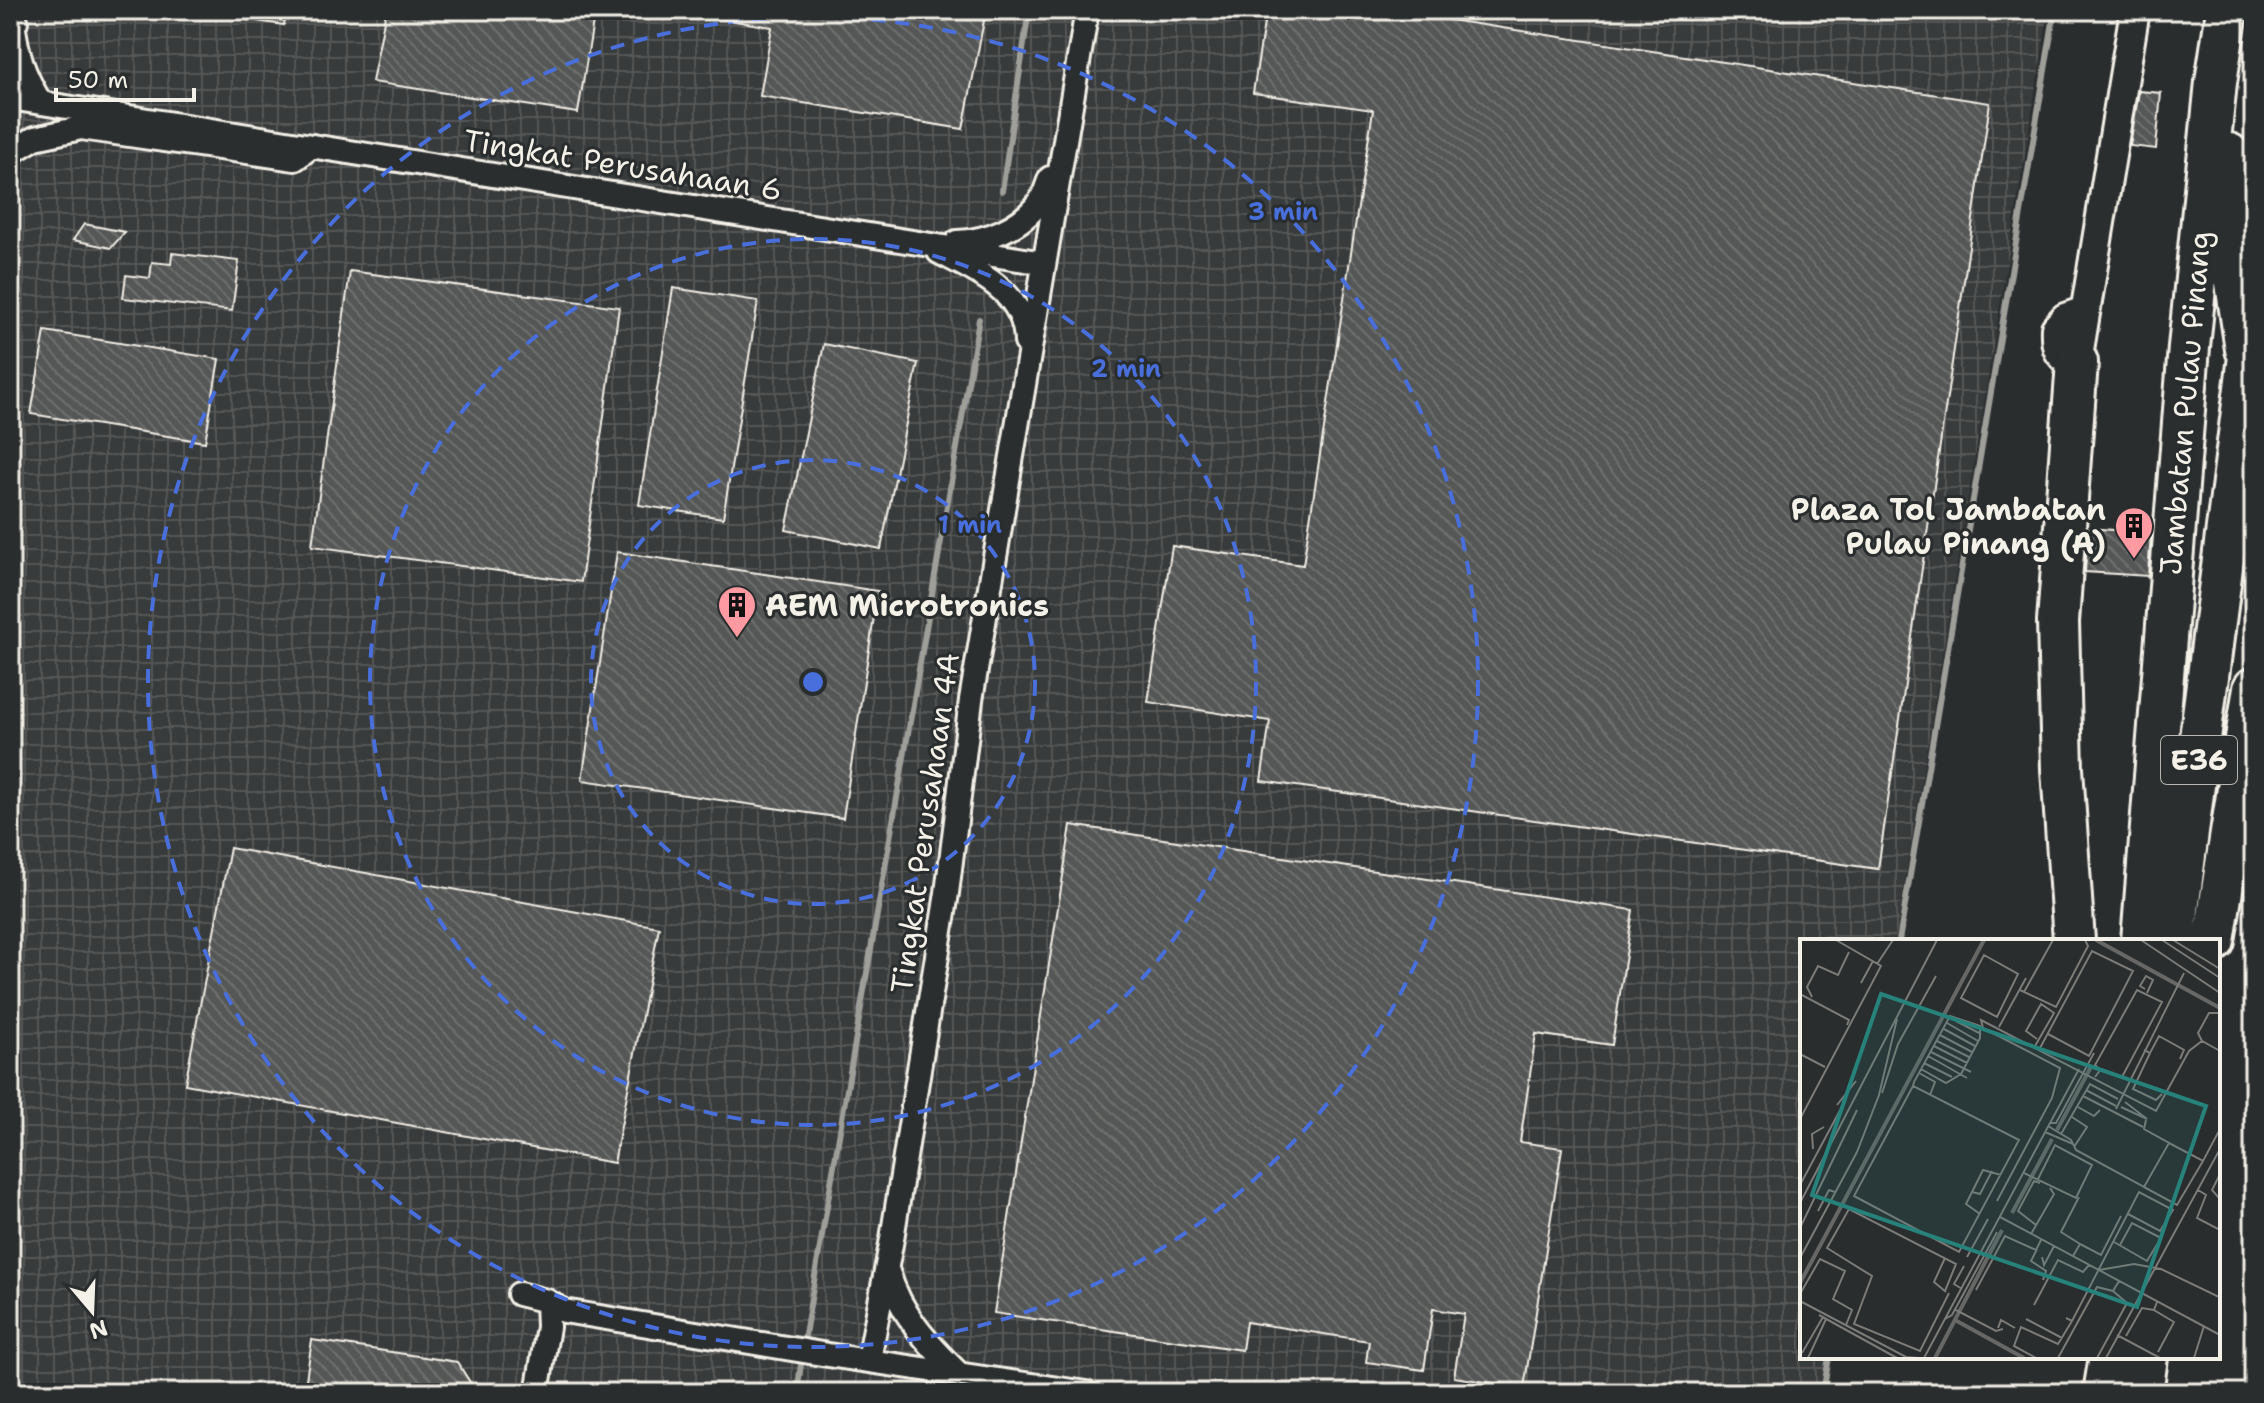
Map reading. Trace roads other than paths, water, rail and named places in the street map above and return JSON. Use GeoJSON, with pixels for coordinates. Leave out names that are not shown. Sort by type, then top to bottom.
{"type":"FeatureCollection","features":[{"type":"Feature","properties":{"kind":"highway","name":"Jambatan Pulau Pinang"},"geometry":{"type":"LineString","coordinates":[[2142,939],[2189,347],[2208,154],[2227,10]]}},
{"type":"Feature","properties":{"kind":"highway"},"geometry":{"type":"LineString","coordinates":[[2245,10],[2228,165],[2232,256],[2248,357]]}},
{"type":"Feature","properties":{"kind":"highway","name":"Jambatan Pulau Pinang"},"geometry":{"type":"LineString","coordinates":[[2174,939],[2254,318]]}},
{"type":"Feature","properties":{"kind":"highway"},"geometry":{"type":"LineString","coordinates":[[2074,939],[2062,769],[2058,622],[2077,362]]}},
{"type":"Feature","properties":{"kind":"highway","name":"E36"},"geometry":{"type":"LineString","coordinates":[[2214,939],[2254,688]]}},
{"type":"Feature","properties":{"kind":"highway"},"geometry":{"type":"LineString","coordinates":[[2235,806],[2254,759]]}},
{"type":"Feature","properties":{"kind":"highway"},"geometry":{"type":"LineString","coordinates":[[2104,1393],[2110,1359]]}},
{"type":"Feature","properties":{"kind":"highway"},"geometry":{"type":"LineString","coordinates":[[2142,1393],[2147,1359]]}},
{"type":"Feature","properties":{"kind":"street","name":"Tingkat Perusahaan 4A"},"geometry":{"type":"LineString","coordinates":[[869,1360],[892,1239],[947,893],[971,700],[1087,10]]}},
{"type":"Feature","properties":{"kind":"street"},"geometry":{"type":"LineString","coordinates":[[2077,362],[2135,10]]}},
{"type":"Feature","properties":{"kind":"street"},"geometry":{"type":"LineString","coordinates":[[12,23],[22,70],[40,102]]}},
{"type":"Feature","properties":{"kind":"street","name":"Tingkat Perusahaan 6"},"geometry":{"type":"LineString","coordinates":[[10,98],[303,152]]}},
{"type":"Feature","properties":{"kind":"street","name":"Tingkat Perusahaan 6"},"geometry":{"type":"LineString","coordinates":[[10,153],[35,138],[81,128],[303,152],[1044,263]]}},
{"type":"Feature","properties":{"kind":"street","name":"Tingkat Perusahaan 6"},"geometry":{"type":"LineString","coordinates":[[924,244],[994,236],[1019,222],[1040,201],[1066,137]]}},
{"type":"Feature","properties":{"kind":"street","name":"Tingkat Perusahaan 6"},"geometry":{"type":"LineString","coordinates":[[924,244],[988,276],[1013,302],[1026,331],[1027,364]]}},
{"type":"Feature","properties":{"kind":"street"},"geometry":{"type":"LineString","coordinates":[[892,1239],[888,1272],[897,1300],[914,1327],[960,1375]]}},
{"type":"Feature","properties":{"kind":"street"},"geometry":{"type":"LineString","coordinates":[[519,1294],[547,1301],[564,1311],[828,1355],[1086,1393]]}},
{"type":"Feature","properties":{"kind":"street"},"geometry":{"type":"LineString","coordinates":[[537,1393],[548,1327],[547,1301]]}},
{"type":"Feature","properties":{"kind":"waterway"},"geometry":{"type":"LineString","coordinates":[[1002,191],[1029,10]]}},
{"type":"Feature","properties":{"kind":"waterway"},"geometry":{"type":"LineString","coordinates":[[1899,939],[2055,10]]}},
{"type":"Feature","properties":{"kind":"waterway"},"geometry":{"type":"LineString","coordinates":[[803,1346],[979,319]]}},
{"type":"Feature","properties":{"kind":"waterway"},"geometry":{"type":"LineString","coordinates":[[797,1393],[802,1357]]}},
{"type":"Feature","properties":{"kind":"waterway"},"geometry":{"type":"LineString","coordinates":[[1823,1393],[1829,1359]]}},
{"type":"Feature","properties":{"kind":"place","name":"Plaza Tol Jambatan Pulau Pinang (A)"},"geometry":{"type":"Point","coordinates":[2134,560]}},
{"type":"Feature","properties":{"kind":"place","name":"AEM Microtronics"},"geometry":{"type":"Point","coordinates":[737,639]}}]}
